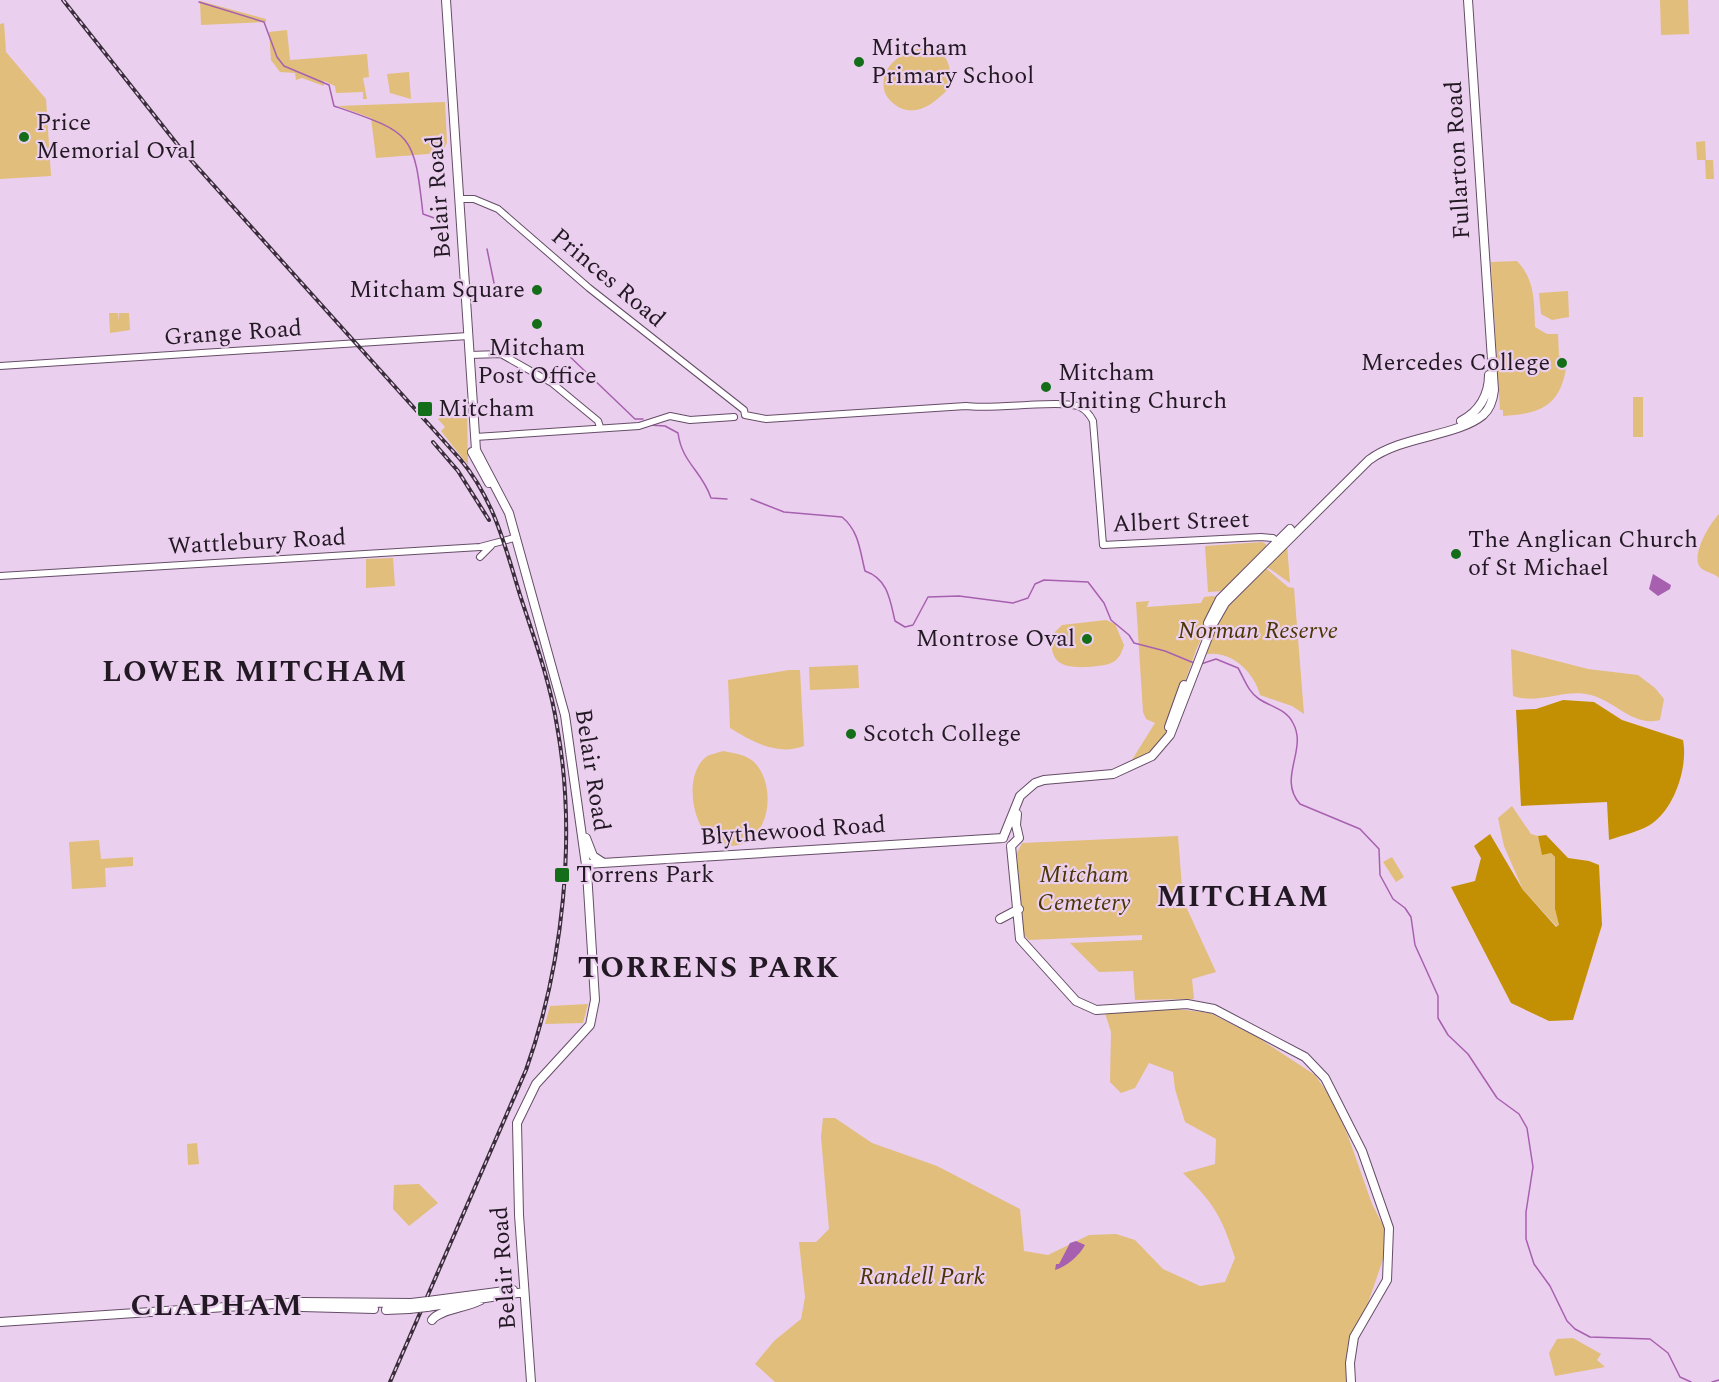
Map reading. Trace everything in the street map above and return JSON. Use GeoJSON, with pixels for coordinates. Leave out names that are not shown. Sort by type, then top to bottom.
{"type":"FeatureCollection","features":[{"type":"Feature","properties":{"kind":"main road","name":"Belair Road"},"geometry":{"type":"LineString","coordinates":[[446,0],[475,437],[478,455],[500,494],[513,527],[514,538]]}},
{"type":"Feature","properties":{"kind":"main road","name":"Fullarton Road"},"geometry":{"type":"LineString","coordinates":[[1468,0],[1494,390],[1493,399],[1485,413]]}},
{"type":"Feature","properties":{"kind":"main road","name":"Fullarton Road"},"geometry":{"type":"LineString","coordinates":[[1485,413],[1485,396],[1489,382],[1488,317]]}},
{"type":"Feature","properties":{"kind":"main road","name":"Belair Road"},"geometry":{"type":"LineString","coordinates":[[471,391],[469,423],[472,454],[492,487],[514,538],[565,715],[586,864],[595,1008],[590,1025],[532,1089],[517,1122],[523,1277],[531,1382]]}},
{"type":"Feature","properties":{"kind":"main road"},"geometry":{"type":"LineString","coordinates":[[1469,417],[1485,396]]}},
{"type":"Feature","properties":{"kind":"main road"},"geometry":{"type":"LineString","coordinates":[[1277,546],[1374,451],[1391,442],[1485,413]]}},
{"type":"Feature","properties":{"kind":"main road"},"geometry":{"type":"LineString","coordinates":[[1011,846],[1018,841],[1012,830],[1016,804],[1027,789],[1044,780],[1113,774],[1143,761],[1170,730],[1220,599],[1369,459],[1393,445],[1468,423],[1485,413]]}},
{"type":"Feature","properties":{"kind":"main road"},"geometry":{"type":"LineString","coordinates":[[582,829],[593,856],[608,863]]}},
{"type":"Feature","properties":{"kind":"main road"},"geometry":{"type":"LineString","coordinates":[[1011,846],[1004,842],[1003,838],[1012,830]]}},
{"type":"Feature","properties":{"kind":"main road","name":"Blythewood Road"},"geometry":{"type":"LineString","coordinates":[[586,864],[1003,838]]}},
{"type":"Feature","properties":{"kind":"main road"},"geometry":{"type":"LineString","coordinates":[[1011,846],[1022,942],[1084,1006],[1106,1010],[1187,1004],[1214,1009],[1305,1057],[1326,1078],[1362,1151],[1389,1228],[1387,1280],[1354,1337],[1350,1363],[1351,1382]]}},
{"type":"Feature","properties":{"kind":"main road"},"geometry":{"type":"LineString","coordinates":[[1000,919],[1019,909]]}},
{"type":"Feature","properties":{"kind":"main road"},"geometry":{"type":"LineString","coordinates":[[0,1322],[292,1303],[410,1306],[502,1290],[516,1285],[523,1277]]}},
{"type":"Feature","properties":{"kind":"main road"},"geometry":{"type":"LineString","coordinates":[[502,1290],[524,1292]]}},
{"type":"Feature","properties":{"kind":"main road"},"geometry":{"type":"LineString","coordinates":[[428,1304],[439,1305],[524,1292]]}},
{"type":"Feature","properties":{"kind":"main road"},"geometry":{"type":"LineString","coordinates":[[432,1320],[436,1314],[459,1310],[485,1297]]}},
{"type":"Feature","properties":{"kind":"main road"},"geometry":{"type":"LineString","coordinates":[[439,1305],[446,1312]]}},
{"type":"Feature","properties":{"kind":"street","name":"Princes Road"},"geometry":{"type":"LineString","coordinates":[[459,199],[474,199],[498,209],[589,288],[729,400],[736,412]]}},
{"type":"Feature","properties":{"kind":"street","name":"Grange Road"},"geometry":{"type":"LineString","coordinates":[[0,366],[468,336]]}},
{"type":"Feature","properties":{"kind":"street"},"geometry":{"type":"LineString","coordinates":[[469,356],[504,356],[561,389],[598,421],[600,427]]}},
{"type":"Feature","properties":{"kind":"street","name":"Albert Street"},"geometry":{"type":"LineString","coordinates":[[736,412],[741,420],[746,415],[766,419],[966,406],[993,408],[1071,405],[1084,410],[1093,421],[1102,543],[1107,547],[1261,537],[1277,546]]}},
{"type":"Feature","properties":{"kind":"street"},"geometry":{"type":"LineString","coordinates":[[475,437],[647,423],[670,416],[690,420],[736,412]]}},
{"type":"Feature","properties":{"kind":"street","name":"Wattlebury Road"},"geometry":{"type":"LineString","coordinates":[[0,576],[492,545],[514,538]]}},
{"type":"Feature","properties":{"kind":"street"},"geometry":{"type":"LineString","coordinates":[[480,557],[492,545]]}},
{"type":"Feature","properties":{"kind":"green space"},"geometry":{"type":"Polygon","coordinates":[[[1660,0],[1688,0],[1689,34],[1661,35],[1660,0]]]}},
{"type":"Feature","properties":{"kind":"green space"},"geometry":{"type":"Polygon","coordinates":[[[200,1],[266,19],[266,22],[201,25],[200,1]]]}},
{"type":"Feature","properties":{"kind":"green space","name":"Price Memorial Oval"},"geometry":{"type":"Polygon","coordinates":[[[4,23],[6,52],[46,99],[51,176],[0,179],[0,24],[4,23]]]}},
{"type":"Feature","properties":{"kind":"green space"},"geometry":{"type":"Polygon","coordinates":[[[287,30],[290,60],[367,54],[369,77],[363,78],[367,99],[363,99],[363,92],[336,93],[335,86],[324,81],[324,86],[302,78],[296,80],[295,73],[280,72],[271,60],[269,32],[287,30]]]}},
{"type":"Feature","properties":{"kind":"green space"},"geometry":{"type":"Polygon","coordinates":[[[936,47],[949,66],[950,77],[947,90],[929,105],[915,110],[901,108],[894,104],[884,89],[884,79],[892,63],[909,52],[936,47]]]}},
{"type":"Feature","properties":{"kind":"green space"},"geometry":{"type":"Polygon","coordinates":[[[409,72],[411,99],[390,93],[387,74],[409,72]]]}},
{"type":"Feature","properties":{"kind":"green space"},"geometry":{"type":"Polygon","coordinates":[[[445,102],[447,143],[441,153],[376,158],[371,118],[338,106],[445,102]]]}},
{"type":"Feature","properties":{"kind":"green space"},"geometry":{"type":"Polygon","coordinates":[[[1705,141],[1706,160],[1713,160],[1714,179],[1706,179],[1705,160],[1697,160],[1696,142],[1705,141]]]}},
{"type":"Feature","properties":{"kind":"green space"},"geometry":{"type":"Polygon","coordinates":[[[1517,261],[1530,283],[1534,300],[1535,327],[1547,334],[1558,334],[1559,356],[1562,356],[1562,367],[1566,368],[1559,391],[1546,406],[1528,413],[1503,416],[1503,410],[1500,410],[1491,262],[1517,261]]]}},
{"type":"Feature","properties":{"kind":"green space"},"geometry":{"type":"Polygon","coordinates":[[[1568,291],[1569,317],[1552,320],[1541,314],[1539,293],[1568,291]]]}},
{"type":"Feature","properties":{"kind":"green space"},"geometry":{"type":"Polygon","coordinates":[[[109,313],[118,313],[119,321],[119,313],[129,313],[130,330],[110,333],[109,313]]]}},
{"type":"Feature","properties":{"kind":"green space"},"geometry":{"type":"Polygon","coordinates":[[[1633,397],[1643,397],[1643,437],[1633,437],[1633,397]]]}},
{"type":"Feature","properties":{"kind":"green space"},"geometry":{"type":"Polygon","coordinates":[[[467,413],[468,465],[441,431],[445,427],[438,419],[440,416],[467,413]]]}},
{"type":"Feature","properties":{"kind":"green space"},"geometry":{"type":"Polygon","coordinates":[[[1719,514],[1719,578],[1702,569],[1697,557],[1706,533],[1719,514]]]}},
{"type":"Feature","properties":{"kind":"green space"},"geometry":{"type":"Polygon","coordinates":[[[1262,542],[1266,544],[1267,549],[1223,591],[1208,592],[1205,546],[1262,542]]]}},
{"type":"Feature","properties":{"kind":"green space"},"geometry":{"type":"Polygon","coordinates":[[[1287,544],[1290,583],[1267,567],[1287,544]]]}},
{"type":"Feature","properties":{"kind":"green space"},"geometry":{"type":"Polygon","coordinates":[[[393,558],[395,586],[366,588],[366,559],[393,558]]]}},
{"type":"Feature","properties":{"kind":"green space","name":"Norman Reserve"},"geometry":{"type":"Polygon","coordinates":[[[1262,565],[1288,587],[1294,588],[1304,714],[1292,706],[1260,695],[1246,670],[1231,658],[1213,654],[1203,655],[1221,615],[1262,565]]]}},
{"type":"Feature","properties":{"kind":"green space"},"geometry":{"type":"Polygon","coordinates":[[[1213,596],[1220,599],[1196,650],[1164,743],[1125,771],[1155,723],[1146,719],[1143,712],[1136,602],[1149,601],[1147,607],[1201,603],[1204,597],[1213,596]]]}},
{"type":"Feature","properties":{"kind":"green space","name":"Montrose Oval"},"geometry":{"type":"Polygon","coordinates":[[[1106,620],[1115,624],[1124,645],[1116,660],[1103,665],[1079,667],[1064,665],[1055,658],[1052,635],[1062,625],[1106,620]]]}},
{"type":"Feature","properties":{"kind":"green space"},"geometry":{"type":"Polygon","coordinates":[[[1511,649],[1588,669],[1638,675],[1655,688],[1664,699],[1660,720],[1641,720],[1600,698],[1581,693],[1533,699],[1513,696],[1511,649]]]}},
{"type":"Feature","properties":{"kind":"green space"},"geometry":{"type":"Polygon","coordinates":[[[858,665],[859,688],[810,690],[809,667],[858,665]]]}},
{"type":"Feature","properties":{"kind":"green space"},"geometry":{"type":"Polygon","coordinates":[[[800,670],[804,746],[784,749],[766,746],[730,728],[728,680],[800,670]]]}},
{"type":"Feature","properties":{"kind":"green space"},"geometry":{"type":"Polygon","coordinates":[[[723,751],[742,755],[753,761],[761,772],[768,799],[766,813],[754,837],[743,844],[729,846],[717,843],[707,835],[699,823],[693,794],[698,767],[706,757],[723,751]]]}},
{"type":"Feature","properties":{"kind":"green space"},"geometry":{"type":"Polygon","coordinates":[[[1512,806],[1531,834],[1538,836],[1542,854],[1551,853],[1555,857],[1555,909],[1559,925],[1557,927],[1523,890],[1504,846],[1498,818],[1512,806]]]}},
{"type":"Feature","properties":{"kind":"green space","name":"Mitcham Cemetery"},"geometry":{"type":"Polygon","coordinates":[[[1178,836],[1183,900],[1216,972],[1192,979],[1194,999],[1135,1000],[1133,971],[1099,972],[1070,943],[1142,940],[1142,935],[1029,940],[1022,933],[1017,853],[1022,843],[1178,836]]]}},
{"type":"Feature","properties":{"kind":"green space"},"geometry":{"type":"Polygon","coordinates":[[[99,840],[101,859],[133,857],[133,866],[105,868],[106,887],[72,889],[69,842],[99,840]]]}},
{"type":"Feature","properties":{"kind":"green space"},"geometry":{"type":"Polygon","coordinates":[[[1392,857],[1404,877],[1396,882],[1383,862],[1392,857]]]}},
{"type":"Feature","properties":{"kind":"green space"},"geometry":{"type":"Polygon","coordinates":[[[588,1004],[583,1023],[545,1024],[550,1006],[588,1004]]]}},
{"type":"Feature","properties":{"kind":"green space","name":"Randell Park"},"geometry":{"type":"Polygon","coordinates":[[[1177,1009],[1210,1013],[1257,1037],[1315,1075],[1333,1101],[1372,1204],[1390,1239],[1368,1303],[1347,1347],[1349,1382],[775,1382],[755,1364],[774,1341],[801,1319],[805,1297],[799,1242],[816,1242],[829,1229],[821,1137],[823,1118],[835,1118],[872,1143],[937,1166],[1020,1209],[1024,1251],[1048,1255],[1089,1235],[1116,1234],[1135,1240],[1163,1269],[1200,1286],[1225,1282],[1235,1258],[1225,1231],[1216,1211],[1183,1173],[1215,1164],[1216,1139],[1185,1122],[1175,1089],[1173,1072],[1149,1063],[1135,1088],[1121,1093],[1110,1082],[1111,1032],[1105,1013],[1177,1009]]]}},
{"type":"Feature","properties":{"kind":"green space"},"geometry":{"type":"Polygon","coordinates":[[[197,1143],[199,1164],[188,1165],[187,1144],[197,1143]]]}},
{"type":"Feature","properties":{"kind":"green space"},"geometry":{"type":"Polygon","coordinates":[[[419,1184],[438,1203],[409,1226],[393,1209],[394,1185],[419,1184]]]}},
{"type":"Feature","properties":{"kind":"green space"},"geometry":{"type":"Polygon","coordinates":[[[1573,1338],[1601,1354],[1597,1360],[1605,1367],[1555,1376],[1549,1353],[1557,1339],[1573,1338]]]}},
{"type":"Feature","properties":{"kind":"shaded area"},"geometry":{"type":"Polygon","coordinates":[[[1653,574],[1671,585],[1670,589],[1658,596],[1649,589],[1653,574]]]}},
{"type":"Feature","properties":{"kind":"shaded area"},"geometry":{"type":"Polygon","coordinates":[[[1563,700],[1594,702],[1622,720],[1683,740],[1684,761],[1679,784],[1669,806],[1654,822],[1639,830],[1609,840],[1607,802],[1521,806],[1516,710],[1536,709],[1563,700]]]}},
{"type":"Feature","properties":{"kind":"shaded area"},"geometry":{"type":"Polygon","coordinates":[[[1490,834],[1523,890],[1556,927],[1559,925],[1555,909],[1555,857],[1551,853],[1542,855],[1538,836],[1546,835],[1568,858],[1599,865],[1602,925],[1573,1020],[1549,1021],[1511,1003],[1451,887],[1475,881],[1481,858],[1474,846],[1490,834]]]}},
{"type":"Feature","properties":{"kind":"shaded area"},"geometry":{"type":"Polygon","coordinates":[[[1076,1241],[1085,1245],[1083,1249],[1068,1263],[1055,1270],[1056,1264],[1059,1264],[1070,1243],[1076,1241]]]}},
{"type":"Feature","properties":{"kind":"waterway"},"geometry":{"type":"LineString","coordinates":[[199,2],[264,22],[277,57],[284,66],[329,85],[334,106],[380,123],[394,130],[404,139],[416,166],[423,214],[437,219]]}},
{"type":"Feature","properties":{"kind":"waterway"},"geometry":{"type":"LineString","coordinates":[[487,249],[494,283]]}},
{"type":"Feature","properties":{"kind":"waterway"},"geometry":{"type":"LineString","coordinates":[[565,352],[635,419],[643,419]]}},
{"type":"Feature","properties":{"kind":"waterway"},"geometry":{"type":"LineString","coordinates":[[649,425],[665,426],[678,433],[688,460],[703,481],[711,498],[727,499]]}},
{"type":"Feature","properties":{"kind":"waterway"},"geometry":{"type":"LineString","coordinates":[[751,499],[784,512],[842,517],[855,535],[865,571],[879,579],[887,591],[895,621],[905,627],[913,625],[928,597],[959,596],[1013,603],[1028,598],[1035,584],[1044,580],[1088,582],[1104,603],[1111,620],[1129,635],[1134,643],[1165,651],[1194,663]]}},
{"type":"Feature","properties":{"kind":"waterway"},"geometry":{"type":"LineString","coordinates":[[1201,664],[1216,659],[1238,668],[1255,696],[1290,718],[1297,733],[1291,784],[1300,804],[1360,829],[1379,849],[1380,875],[1393,899],[1405,908],[1411,917],[1415,945],[1438,996],[1438,1018],[1448,1035],[1468,1054],[1497,1098],[1519,1114],[1527,1128],[1533,1167],[1526,1212],[1526,1239],[1534,1264],[1550,1286],[1567,1321],[1575,1329],[1590,1337],[1650,1339],[1668,1353],[1680,1377],[1691,1382]]}},
{"type":"Feature","properties":{"kind":"waterway"},"geometry":{"type":"LineString","coordinates":[[1712,1382],[1719,1380]]}},
{"type":"Feature","properties":{"kind":"railway"},"geometry":{"type":"LineString","coordinates":[[63,0],[181,149],[472,474],[497,524],[550,693],[563,768],[566,855],[563,900],[549,988],[526,1070],[390,1382]]}},
{"type":"Feature","properties":{"kind":"railway"},"geometry":{"type":"LineString","coordinates":[[433,442],[458,471],[489,520]]}},
{"type":"Feature","properties":{"kind":"place","name":"Mitcham Primary School"},"geometry":{"type":"Point","coordinates":[859,62]}},
{"type":"Feature","properties":{"kind":"place","name":"Price Memorial Oval"},"geometry":{"type":"Point","coordinates":[24,137]}},
{"type":"Feature","properties":{"kind":"place","name":"Mitcham Square"},"geometry":{"type":"Point","coordinates":[537,290]}},
{"type":"Feature","properties":{"kind":"place","name":"Mitcham Post Office"},"geometry":{"type":"Point","coordinates":[537,324]}},
{"type":"Feature","properties":{"kind":"place","name":"Mercedes College"},"geometry":{"type":"Point","coordinates":[1562,363]}},
{"type":"Feature","properties":{"kind":"place","name":"Mitcham Uniting Church"},"geometry":{"type":"Point","coordinates":[1046,387]}},
{"type":"Feature","properties":{"kind":"place","name":"Mitcham"},"geometry":{"type":"Point","coordinates":[425,409]}},
{"type":"Feature","properties":{"kind":"place","name":"The Anglican Church of St Michael"},"geometry":{"type":"Point","coordinates":[1456,554]}},
{"type":"Feature","properties":{"kind":"place","name":"Montrose Oval"},"geometry":{"type":"Point","coordinates":[1087,639]}},
{"type":"Feature","properties":{"kind":"place","name":"Scotch College"},"geometry":{"type":"Point","coordinates":[851,734]}},
{"type":"Feature","properties":{"kind":"place","name":"Torrens Park"},"geometry":{"type":"Point","coordinates":[562,875]}},
{"type":"Feature","properties":{"kind":"district","name":"LOWER MITCHAM"},"geometry":{"type":"Point","coordinates":[255,672]}},
{"type":"Feature","properties":{"kind":"district","name":"MITCHAM"},"geometry":{"type":"Point","coordinates":[1243,897]}},
{"type":"Feature","properties":{"kind":"district","name":"TORRENS PARK"},"geometry":{"type":"Point","coordinates":[709,968]}},
{"type":"Feature","properties":{"kind":"district","name":"CLAPHAM"},"geometry":{"type":"Point","coordinates":[217,1306]}}]}
